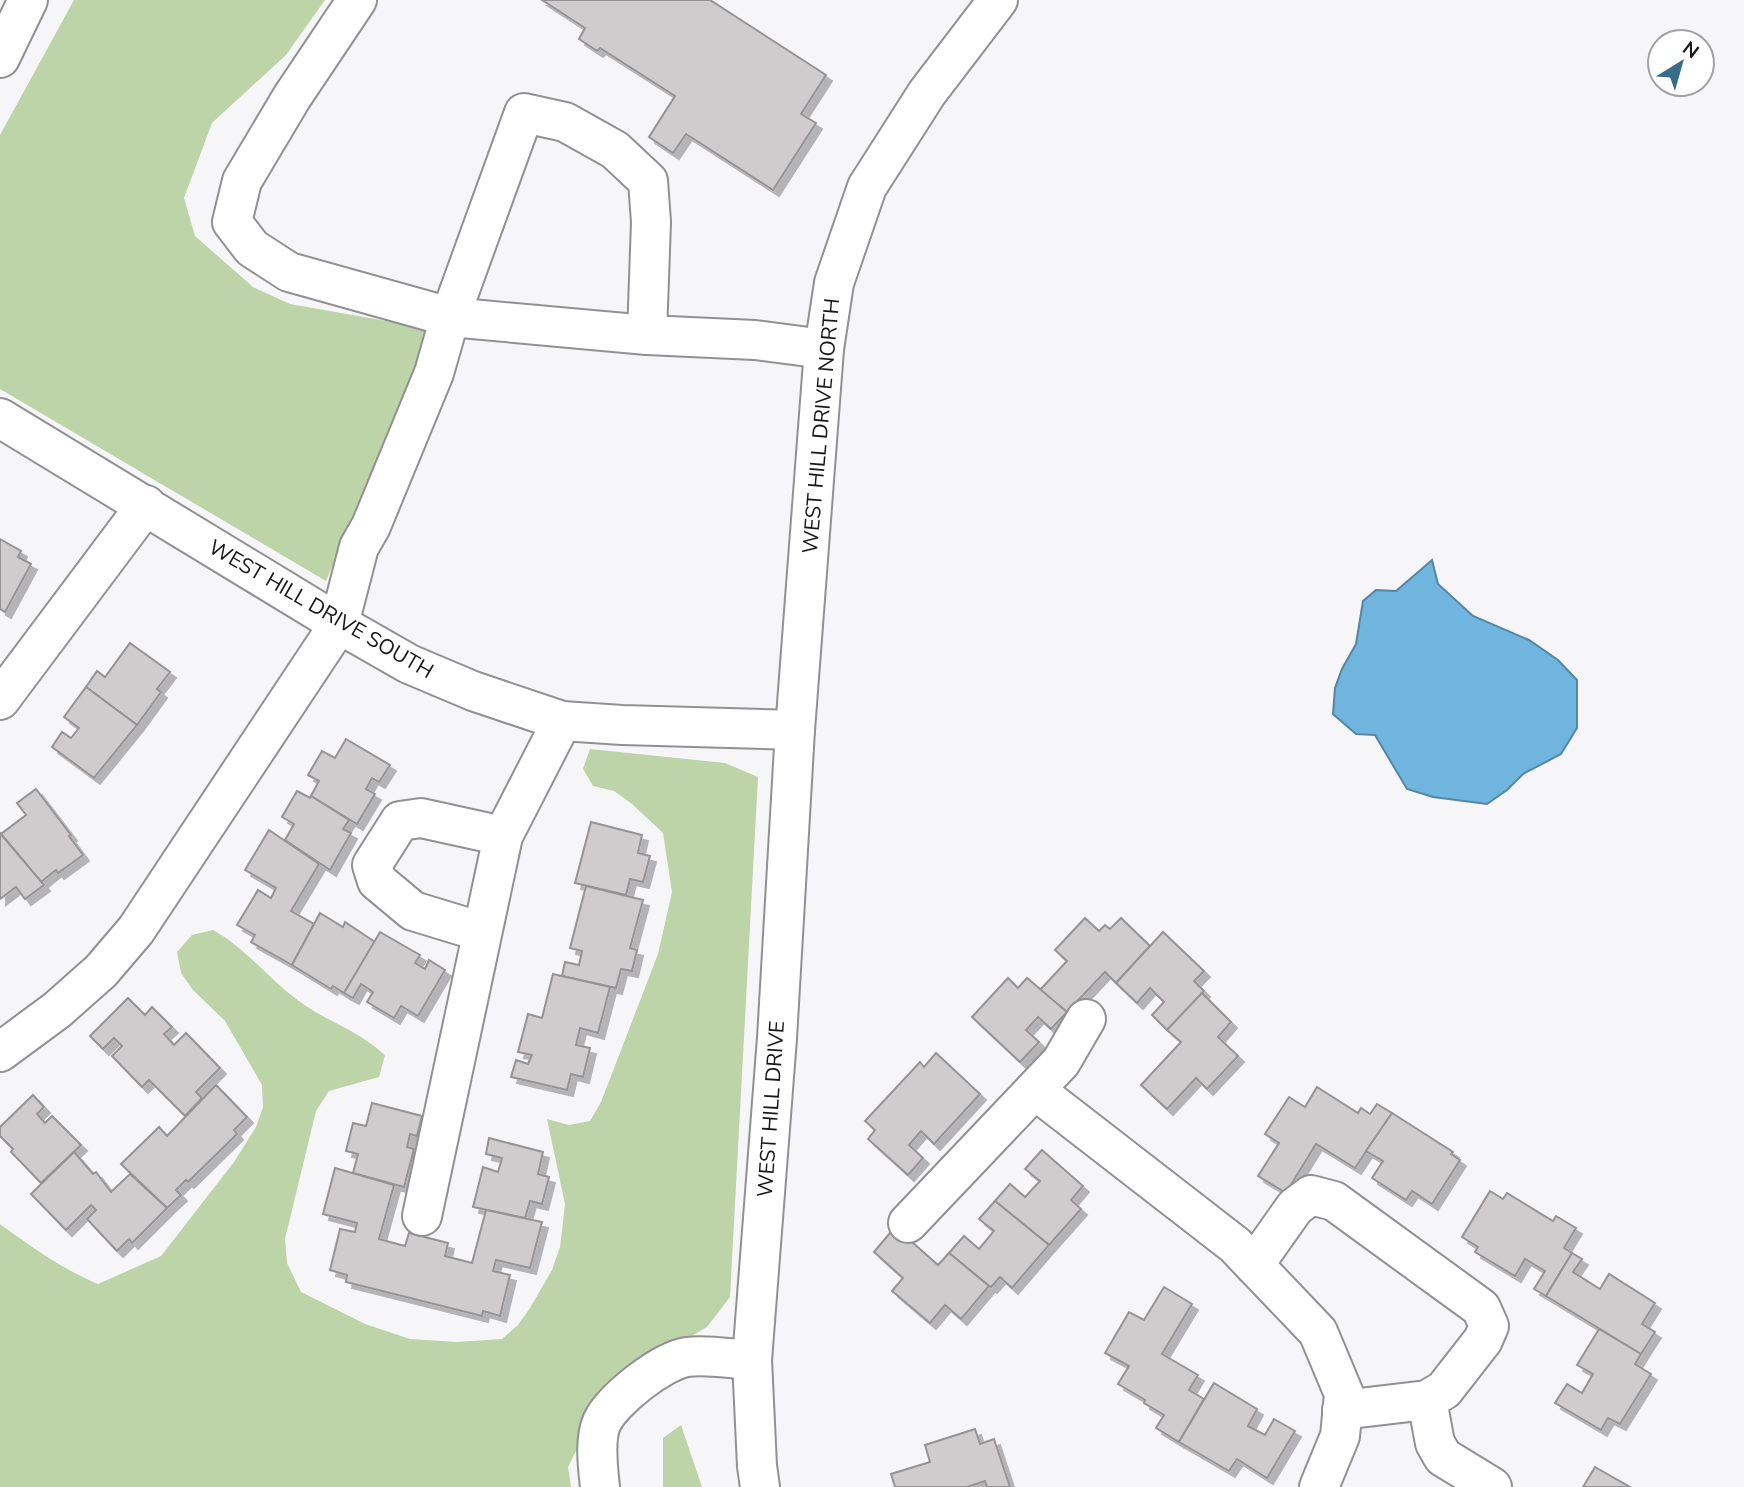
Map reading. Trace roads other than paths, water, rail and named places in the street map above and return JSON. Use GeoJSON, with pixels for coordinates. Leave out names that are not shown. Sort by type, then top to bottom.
{"type":"FeatureCollection","features":[{"type":"Feature","properties":{"kind":"street"},"geometry":{"type":"LineString","coordinates":[[0,58],[28,0]]}},
{"type":"Feature","properties":{"kind":"street"},"geometry":{"type":"LineString","coordinates":[[357,0],[292,97],[242,181],[232,222],[252,248],[289,272],[450,317],[647,335],[755,340],[824,349]]}},
{"type":"Feature","properties":{"kind":"street","name":"WEST HILL DRIVE NORTH"},"geometry":{"type":"LineString","coordinates":[[795,730],[824,349],[834,283],[867,187],[927,93],[998,0]]}},
{"type":"Feature","properties":{"kind":"street"},"geometry":{"type":"LineString","coordinates":[[0,1052],[57,1010],[101,971],[136,930],[340,624],[359,547],[371,526],[434,373],[450,317],[524,113],[565,122],[615,150],[648,181],[651,222],[647,335]]}},
{"type":"Feature","properties":{"kind":"street","name":"WEST HILL DRIVE SOUTH"},"geometry":{"type":"LineString","coordinates":[[0,418],[409,664],[473,691],[562,721],[622,726],[795,730]]}},
{"type":"Feature","properties":{"kind":"street"},"geometry":{"type":"LineString","coordinates":[[0,700],[146,505]]}},
{"type":"Feature","properties":{"kind":"street"},"geometry":{"type":"LineString","coordinates":[[422,1216],[503,836],[562,721]]}},
{"type":"Feature","properties":{"kind":"street","name":"WEST HILL DRIVE"},"geometry":{"type":"LineString","coordinates":[[760,1487],[752,1360],[777,1038],[795,730]]}},
{"type":"Feature","properties":{"kind":"street"},"geometry":{"type":"LineString","coordinates":[[482,932],[412,911],[377,881],[372,865],[400,821],[421,818],[503,836]]}},
{"type":"Feature","properties":{"kind":"street"},"geometry":{"type":"LineString","coordinates":[[908,1223],[1061,1062],[1086,1019]]}},
{"type":"Feature","properties":{"kind":"street"},"geometry":{"type":"LineString","coordinates":[[1035,1090],[1235,1245],[1318,1332],[1344,1394],[1340,1436],[1319,1487]]}},
{"type":"Feature","properties":{"kind":"street"},"geometry":{"type":"LineString","coordinates":[[1254,1265],[1295,1207],[1311,1195],[1335,1201],[1481,1308],[1489,1326],[1483,1340],[1444,1390],[1427,1400],[1342,1410]]}},
{"type":"Feature","properties":{"kind":"street"},"geometry":{"type":"LineString","coordinates":[[600,1487],[597,1458],[601,1423],[621,1396],[651,1373],[685,1357],[752,1360]]}},
{"type":"Feature","properties":{"kind":"street"},"geometry":{"type":"LineString","coordinates":[[1427,1400],[1435,1443],[1443,1457],[1492,1487]]}},
{"type":"Feature","properties":{"kind":"water"},"geometry":{"type":"Polygon","coordinates":[[[1432,560],[1438,584],[1473,616],[1529,640],[1558,660],[1577,680],[1577,728],[1561,754],[1523,774],[1487,804],[1433,797],[1407,789],[1375,735],[1356,734],[1333,714],[1335,688],[1356,644],[1363,601],[1376,590],[1396,591],[1432,560]]]}}]}
